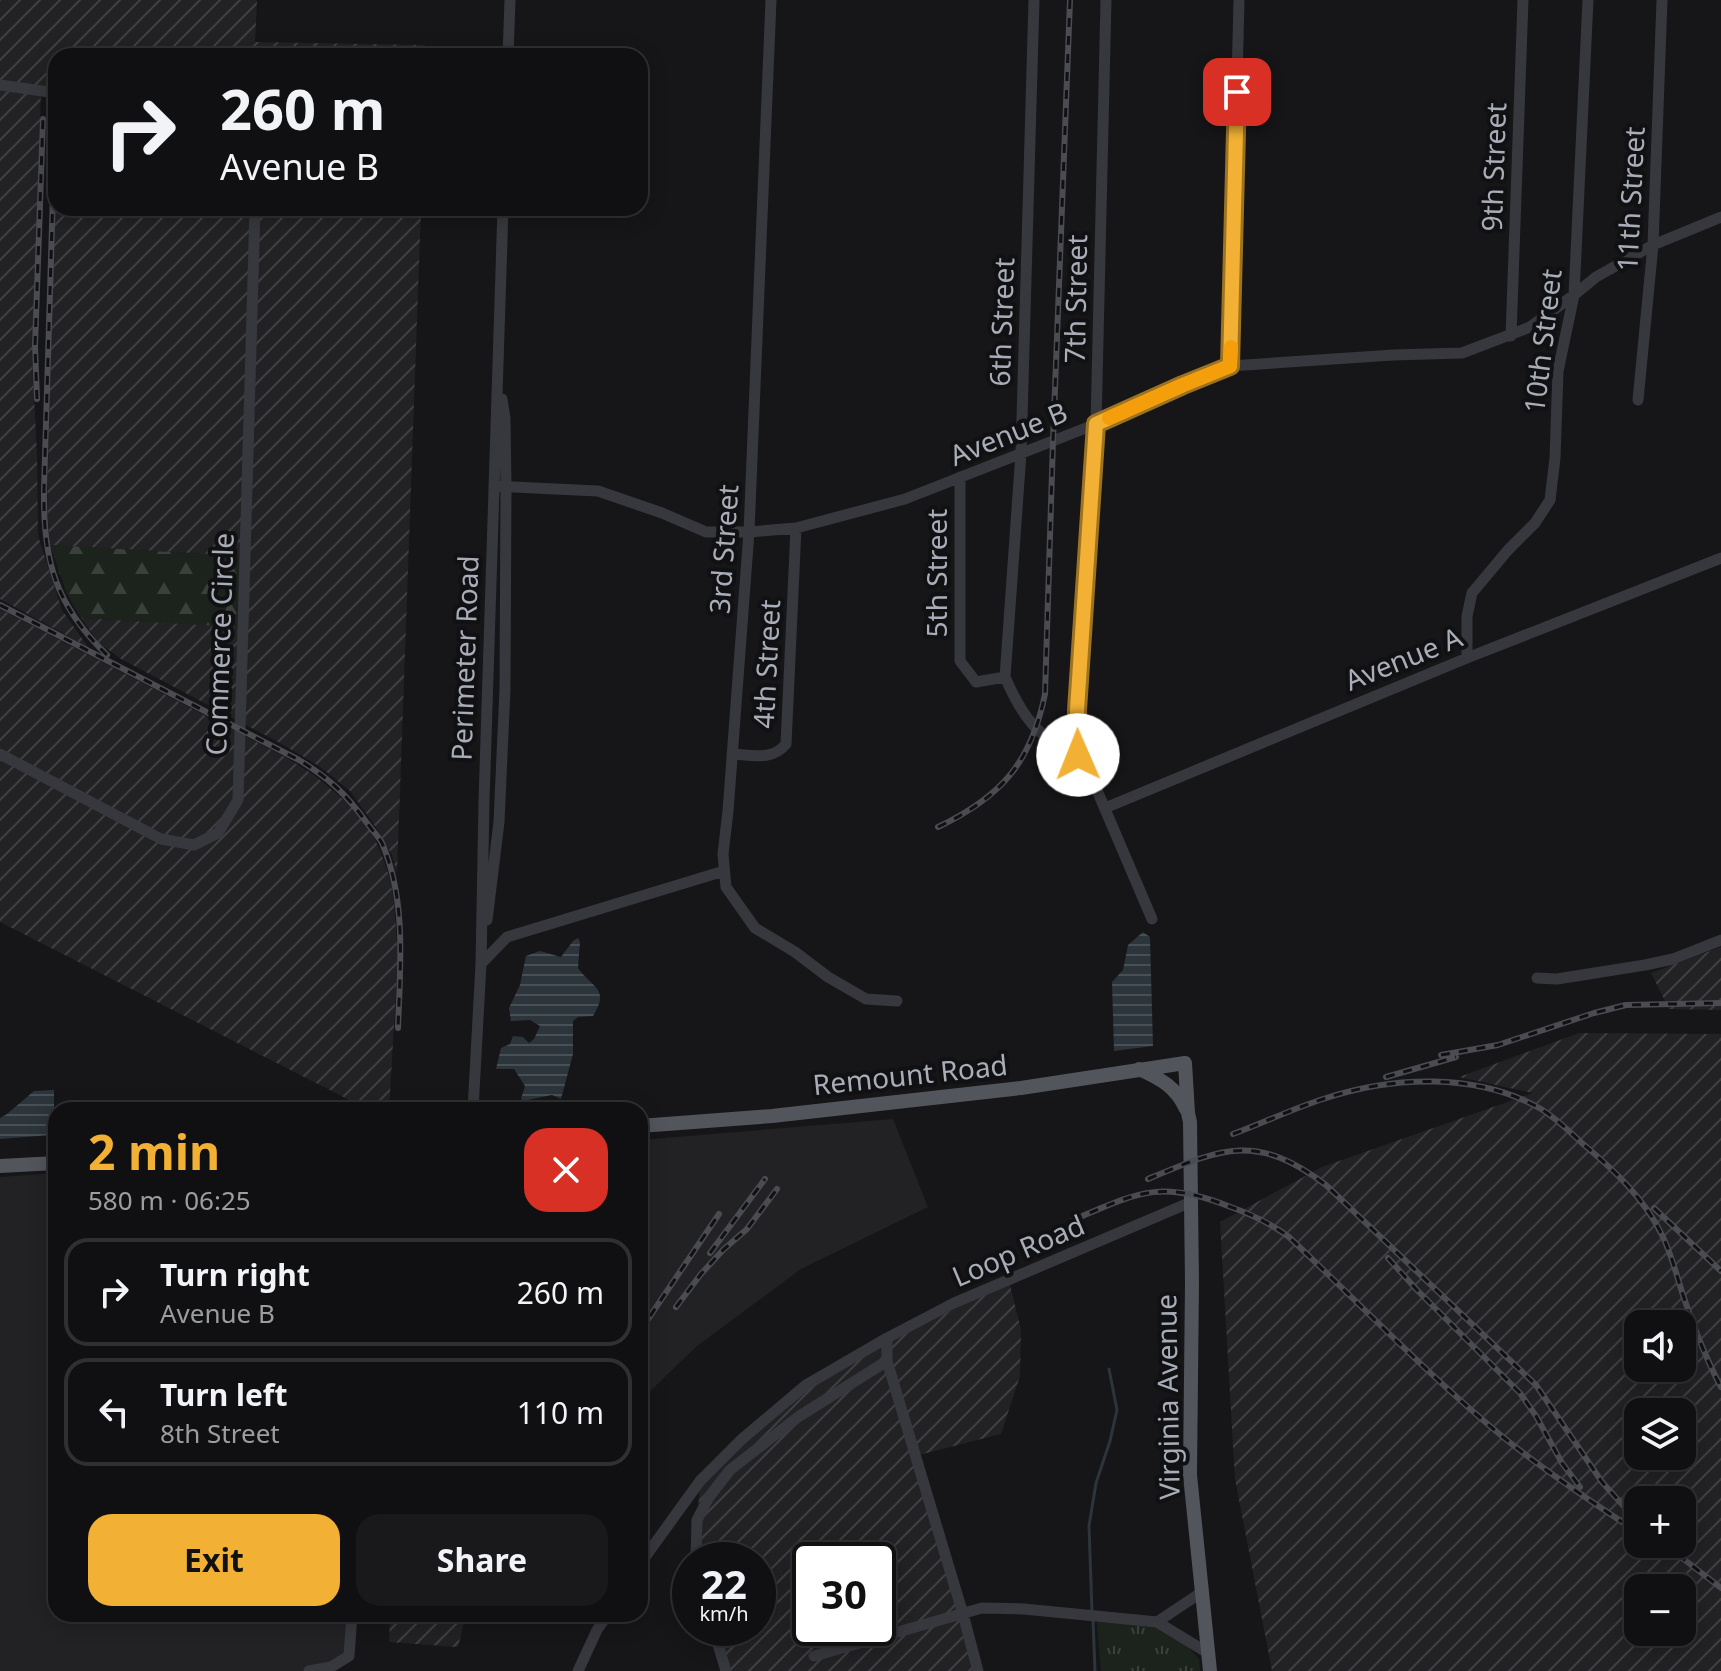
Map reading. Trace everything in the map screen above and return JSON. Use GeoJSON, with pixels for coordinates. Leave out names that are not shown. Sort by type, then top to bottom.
{"type":"FeatureCollection","features":[{"type":"Feature","properties":{"kind":"main road","name":"Remount Road"},"geometry":{"type":"LineString","coordinates":[[648,1125],[772,1116],[1006,1090],[1190,1063]]}},
{"type":"Feature","properties":{"kind":"main road","name":"Virginia Avenue"},"geometry":{"type":"LineString","coordinates":[[1190,1063],[1190,1475],[1210,1671]]}},
{"type":"Feature","properties":{"kind":"main road"},"geometry":{"type":"LineString","coordinates":[[1139,1069],[1179,1094],[1189,1118]]}},
{"type":"Feature","properties":{"kind":"main road"},"geometry":{"type":"LineString","coordinates":[[0,1166],[48,1163]]}},
{"type":"Feature","properties":{"kind":"street"},"geometry":{"type":"LineString","coordinates":[[508,48],[510,0]]}},
{"type":"Feature","properties":{"kind":"street","name":"3rd Street"},"geometry":{"type":"LineString","coordinates":[[771,0],[749,532],[723,854],[726,887],[755,928],[828,977],[866,999],[897,1001]]}},
{"type":"Feature","properties":{"kind":"street","name":"6th Street"},"geometry":{"type":"LineString","coordinates":[[1005,677],[1021,453],[1034,0]]}},
{"type":"Feature","properties":{"kind":"street","name":"7th Street"},"geometry":{"type":"LineString","coordinates":[[1106,0],[1096,424],[1077,710],[1078,755],[1087,767],[1152,919]]}},
{"type":"Feature","properties":{"kind":"street"},"geometry":{"type":"LineString","coordinates":[[1230,366],[1239,0]]}},
{"type":"Feature","properties":{"kind":"street","name":"9th Street"},"geometry":{"type":"LineString","coordinates":[[1511,336],[1523,0]]}},
{"type":"Feature","properties":{"kind":"street","name":"10th Street"},"geometry":{"type":"LineString","coordinates":[[1467,658],[1467,616],[1472,593],[1535,523],[1550,500],[1558,371],[1574,295],[1588,0]]}},
{"type":"Feature","properties":{"kind":"street","name":"11th Street"},"geometry":{"type":"LineString","coordinates":[[1638,400],[1653,245],[1662,0]]}},
{"type":"Feature","properties":{"kind":"street"},"geometry":{"type":"LineString","coordinates":[[0,85],[48,92]]}},
{"type":"Feature","properties":{"kind":"street","name":"Commerce Circle"},"geometry":{"type":"LineString","coordinates":[[0,754],[161,839],[194,845],[218,833],[238,800],[255,216]]}},
{"type":"Feature","properties":{"kind":"street"},"geometry":{"type":"LineString","coordinates":[[481,951],[495,866],[506,658],[500,486],[505,418],[498,370],[503,216]]}},
{"type":"Feature","properties":{"kind":"street","name":"Avenue B"},"geometry":{"type":"LineString","coordinates":[[500,486],[598,491],[706,532],[796,528],[905,499],[1096,424],[1230,366],[1462,353],[1530,327],[1596,277],[1653,245],[1721,217]]}},
{"type":"Feature","properties":{"kind":"street","name":"5th Street"},"geometry":{"type":"LineString","coordinates":[[960,477],[960,661],[976,682],[1005,677]]}},
{"type":"Feature","properties":{"kind":"street","name":"Perimeter Road"},"geometry":{"type":"LineString","coordinates":[[473,1102],[481,964],[486,748],[500,486]]}},
{"type":"Feature","properties":{"kind":"street","name":"4th Street"},"geometry":{"type":"LineString","coordinates":[[732,754],[762,757],[779,752],[786,744],[796,528]]}},
{"type":"Feature","properties":{"kind":"street","name":"Avenue A"},"geometry":{"type":"LineString","coordinates":[[1105,808],[1467,658],[1721,558]]}},
{"type":"Feature","properties":{"kind":"street"},"geometry":{"type":"LineString","coordinates":[[1005,677],[1018,706],[1037,729],[1058,746],[1078,755]]}},
{"type":"Feature","properties":{"kind":"street"},"geometry":{"type":"LineString","coordinates":[[486,748],[502,747]]}},
{"type":"Feature","properties":{"kind":"street"},"geometry":{"type":"LineString","coordinates":[[481,964],[507,937],[724,871]]}},
{"type":"Feature","properties":{"kind":"street"},"geometry":{"type":"LineString","coordinates":[[1537,978],[1569,978],[1645,965],[1673,959],[1721,940]]}},
{"type":"Feature","properties":{"kind":"street","name":"Loop Road"},"geometry":{"type":"LineString","coordinates":[[648,1552],[700,1481],[742,1439],[806,1385],[954,1303],[1191,1202]]}},
{"type":"Feature","properties":{"kind":"street"},"geometry":{"type":"LineString","coordinates":[[887,1338],[887,1361],[978,1671]]}},
{"type":"Feature","properties":{"kind":"street"},"geometry":{"type":"LineString","coordinates":[[696,1542],[697,1520],[709,1497],[730,1470],[798,1417],[887,1361]]}},
{"type":"Feature","properties":{"kind":"street"},"geometry":{"type":"LineString","coordinates":[[1157,1622],[1202,1592]]}},
{"type":"Feature","properties":{"kind":"street"},"geometry":{"type":"LineString","coordinates":[[814,1656],[982,1608],[1157,1622],[1208,1653]]}},
{"type":"Feature","properties":{"kind":"street"},"geometry":{"type":"LineString","coordinates":[[309,1671],[331,1667],[349,1656],[351,1622]]}},
{"type":"Feature","properties":{"kind":"street"},"geometry":{"type":"LineString","coordinates":[[578,1671],[602,1622]]}},
{"type":"Feature","properties":{"kind":"street"},"geometry":{"type":"LineString","coordinates":[[718,1646],[726,1671]]}},
{"type":"Feature","properties":{"kind":"shaded area"},"geometry":{"type":"Polygon","coordinates":[[[0,0],[257,0],[255,42],[425,45],[425,48],[48,48],[48,92],[41,92],[32,356],[38,536],[62,610],[88,647],[0,599],[0,0]]]}},
{"type":"Feature","properties":{"kind":"shaded area"},"geometry":{"type":"Polygon","coordinates":[[[55,216],[421,216],[397,874],[392,855],[350,791],[319,766],[280,743],[121,659],[99,643],[81,618],[243,627],[245,556],[50,545],[47,507],[55,216]]]}},
{"type":"Feature","properties":{"kind":"shaded area"},"geometry":{"type":"Polygon","coordinates":[[[0,609],[287,758],[314,775],[350,805],[373,835],[390,879],[394,902],[398,959],[389,1102],[353,1102],[0,922],[0,609]]]}},
{"type":"Feature","properties":{"kind":"shaded area"},"geometry":{"type":"Polygon","coordinates":[[[1143,932],[1150,937],[1153,1046],[1114,1051],[1112,982],[1123,970],[1128,945],[1143,932]]]}},
{"type":"Feature","properties":{"kind":"shaded area"},"geometry":{"type":"Polygon","coordinates":[[[578,938],[578,968],[598,989],[598,1007],[593,1016],[578,1017],[573,1021],[573,1054],[561,1099],[552,1095],[523,1101],[525,1086],[514,1069],[496,1069],[501,1048],[510,1044],[513,1036],[523,1037],[529,1043],[540,1026],[530,1020],[511,1021],[509,1008],[520,985],[526,956],[540,951],[561,957],[578,938]]]}},
{"type":"Feature","properties":{"kind":"shaded area"},"geometry":{"type":"Polygon","coordinates":[[[1721,947],[1721,1010],[1669,1009],[1651,973],[1721,947]]]}},
{"type":"Feature","properties":{"kind":"shaded area"},"geometry":{"type":"Polygon","coordinates":[[[1579,1033],[1721,1034],[1721,1671],[1272,1671],[1235,1479],[1220,1222],[1322,1167],[1533,1093],[1459,1077],[1579,1033]]]}},
{"type":"Feature","properties":{"kind":"shaded area"},"geometry":{"type":"Polygon","coordinates":[[[54,1090],[54,1102],[48,1102],[48,1135],[0,1139],[0,1118],[34,1091],[54,1090]]]}},
{"type":"Feature","properties":{"kind":"shaded area"},"geometry":{"type":"Polygon","coordinates":[[[893,1119],[928,1207],[801,1269],[697,1346],[648,1393],[648,1139],[893,1119]]]}},
{"type":"Feature","properties":{"kind":"shaded area"},"geometry":{"type":"Polygon","coordinates":[[[48,1174],[48,1622],[351,1622],[349,1656],[309,1671],[0,1671],[0,1177],[48,1174]]]}},
{"type":"Feature","properties":{"kind":"shaded area"},"geometry":{"type":"Polygon","coordinates":[[[1009,1281],[1021,1330],[1020,1376],[1001,1434],[915,1456],[978,1671],[726,1671],[718,1646],[776,1646],[776,1542],[696,1542],[700,1481],[806,1385],[1009,1281]]]}},
{"type":"Feature","properties":{"kind":"shaded area"},"geometry":{"type":"Polygon","coordinates":[[[390,1622],[464,1622],[458,1647],[389,1642],[390,1622]]]}},
{"type":"Feature","properties":{"kind":"green space"},"geometry":{"type":"Polygon","coordinates":[[[50,545],[241,556],[239,627],[81,618],[67,594],[50,545]]]}},
{"type":"Feature","properties":{"kind":"green space"},"geometry":{"type":"Polygon","coordinates":[[[1097,1622],[1155,1626],[1187,1646],[1199,1659],[1200,1671],[1101,1671],[1097,1622]]]}},
{"type":"Feature","properties":{"kind":"waterway"},"geometry":{"type":"LineString","coordinates":[[1092,1612],[1089,1526],[1096,1483],[1117,1410],[1109,1369]]}},
{"type":"Feature","properties":{"kind":"waterway"},"geometry":{"type":"LineString","coordinates":[[1093,1620],[1095,1671]]}},
{"type":"Feature","properties":{"kind":"railway"},"geometry":{"type":"LineString","coordinates":[[938,827],[979,803],[1010,775],[1031,740],[1045,694],[1070,0]]}},
{"type":"Feature","properties":{"kind":"railway"},"geometry":{"type":"LineString","coordinates":[[37,399],[35,346],[43,119]]}},
{"type":"Feature","properties":{"kind":"railway"},"geometry":{"type":"LineString","coordinates":[[52,216],[44,490],[46,538],[64,599],[75,618],[107,655]]}},
{"type":"Feature","properties":{"kind":"railway"},"geometry":{"type":"LineString","coordinates":[[0,605],[299,760],[344,795],[382,843],[390,865],[399,911],[398,1028]]}},
{"type":"Feature","properties":{"kind":"railway"},"geometry":{"type":"LineString","coordinates":[[1441,1055],[1498,1045],[1626,1005],[1721,1003]]}},
{"type":"Feature","properties":{"kind":"railway"},"geometry":{"type":"LineString","coordinates":[[1386,1077],[1456,1057]]}},
{"type":"Feature","properties":{"kind":"railway"},"geometry":{"type":"LineString","coordinates":[[1233,1134],[1323,1099],[1405,1082],[1462,1084],[1490,1089],[1541,1109],[1617,1174],[1655,1222],[1668,1249],[1700,1341],[1721,1387]]}},
{"type":"Feature","properties":{"kind":"railway"},"geometry":{"type":"LineString","coordinates":[[1148,1179],[1197,1159],[1238,1150],[1279,1157],[1326,1185],[1536,1385],[1602,1482],[1624,1506]]}},
{"type":"Feature","properties":{"kind":"railway"},"geometry":{"type":"LineString","coordinates":[[710,1253],[765,1179]]}},
{"type":"Feature","properties":{"kind":"railway"},"geometry":{"type":"LineString","coordinates":[[676,1307],[701,1274],[747,1229],[777,1189]]}},
{"type":"Feature","properties":{"kind":"railway"},"geometry":{"type":"LineString","coordinates":[[1073,1220],[1132,1197],[1166,1191],[1204,1198],[1267,1223],[1289,1237],[1421,1364],[1503,1437],[1622,1522]]}},
{"type":"Feature","properties":{"kind":"railway"},"geometry":{"type":"LineString","coordinates":[[1654,1208],[1721,1271]]}},
{"type":"Feature","properties":{"kind":"railway"},"geometry":{"type":"LineString","coordinates":[[648,1319],[719,1214]]}},
{"type":"Feature","properties":{"kind":"railway"},"geometry":{"type":"LineString","coordinates":[[1388,1258],[1520,1393],[1580,1487]]}},
{"type":"Feature","properties":{"kind":"railway"},"geometry":{"type":"LineString","coordinates":[[1682,1558],[1721,1588]]}},
{"type":"Feature","properties":{"kind":"slow traffic"},"geometry":{"type":"LineString","coordinates":[[1109,418],[1230,366],[1231,347]]}},
{"type":"Feature","properties":{"kind":"route"},"geometry":{"type":"LineString","coordinates":[[1078,755],[1077,710],[1096,424],[1230,366],[1237,92]]}}]}
